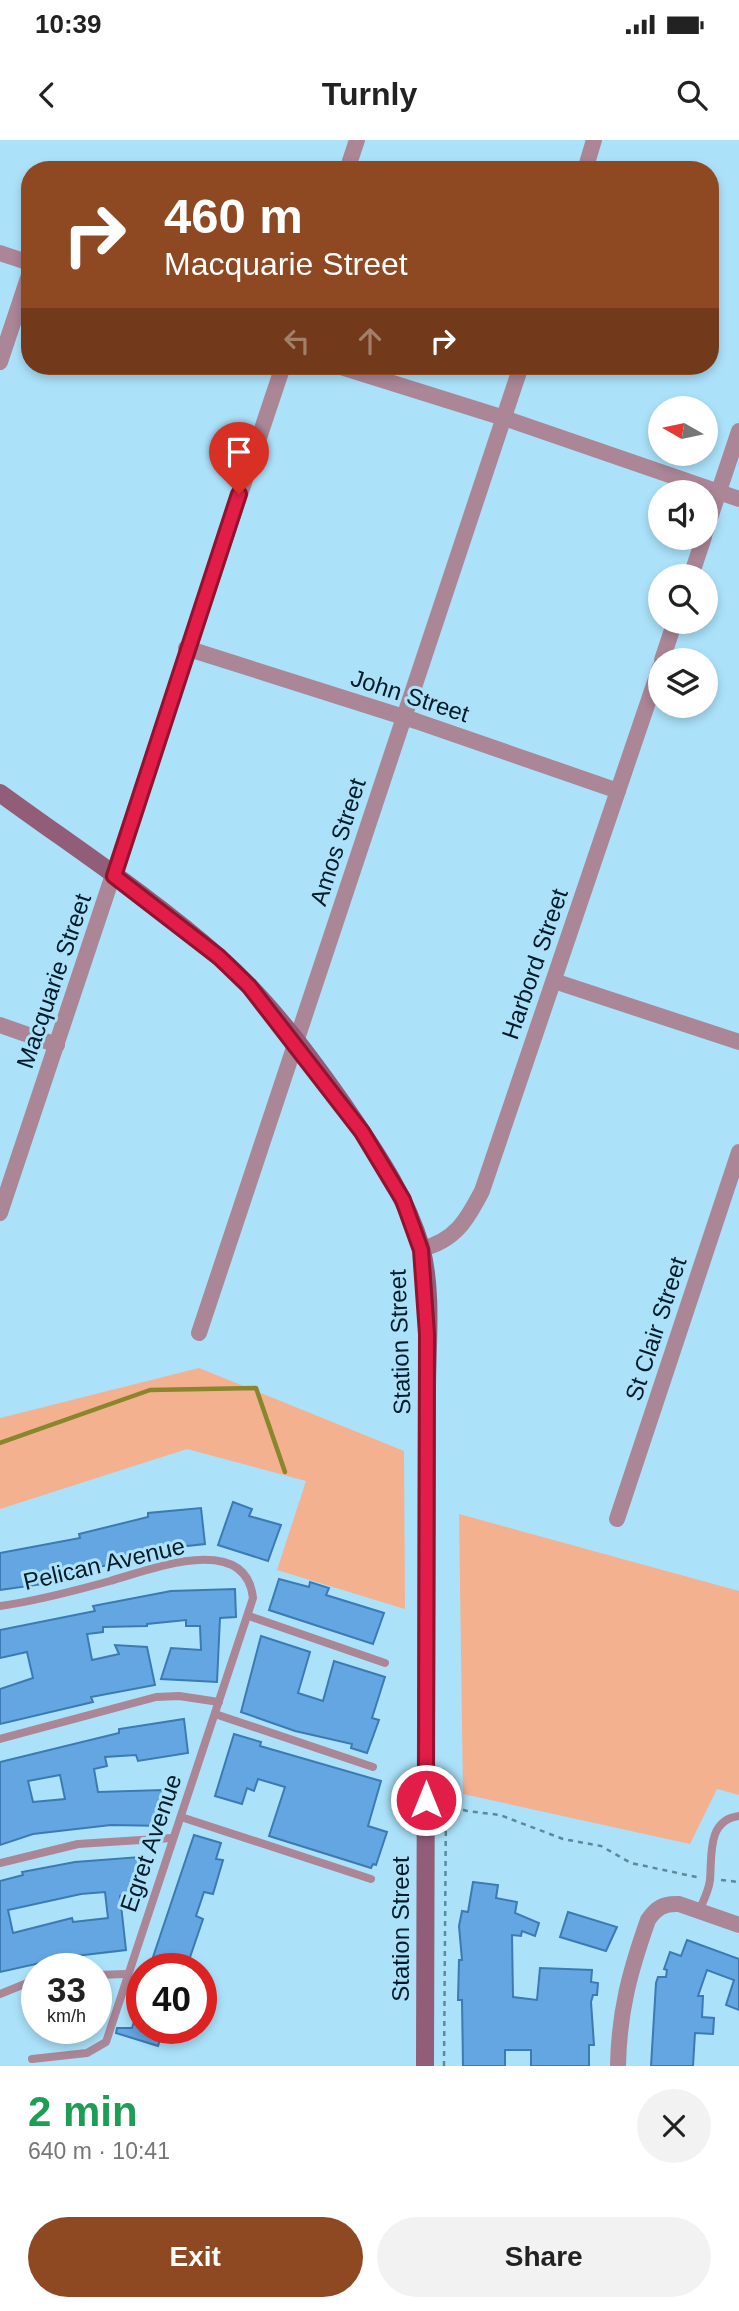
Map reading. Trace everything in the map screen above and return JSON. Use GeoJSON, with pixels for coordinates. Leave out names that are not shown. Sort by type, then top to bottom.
{"type":"FeatureCollection","features":[{"type":"Feature","properties":{"kind":"street"},"geometry":{"type":"LineString","coordinates":[[350,161],[357,140]]}},
{"type":"Feature","properties":{"kind":"street"},"geometry":{"type":"LineString","coordinates":[[588,161],[594,140]]}},
{"type":"Feature","properties":{"kind":"street"},"geometry":{"type":"LineString","coordinates":[[0,253],[21,260]]}},
{"type":"Feature","properties":{"kind":"street"},"geometry":{"type":"LineString","coordinates":[[0,362],[21,299]]}},
{"type":"Feature","properties":{"kind":"street","name":"Macquarie Street"},"geometry":{"type":"LineString","coordinates":[[0,1213],[114,876],[186,648],[280,375]]}},
{"type":"Feature","properties":{"kind":"street"},"geometry":{"type":"LineString","coordinates":[[367,375],[504,418],[739,499]]}},
{"type":"Feature","properties":{"kind":"street","name":"Amos Street"},"geometry":{"type":"LineString","coordinates":[[199,1333],[518,375]]}},
{"type":"Feature","properties":{"kind":"street"},"geometry":{"type":"LineString","coordinates":[[718,496],[739,431]]}},
{"type":"Feature","properties":{"kind":"street","name":"John Street"},"geometry":{"type":"LineString","coordinates":[[186,648],[404,717],[618,791]]}},
{"type":"Feature","properties":{"kind":"street","name":"Harbord Street"},"geometry":{"type":"LineString","coordinates":[[421,1250],[443,1243],[458,1231],[482,1191],[648,702]]}},
{"type":"Feature","properties":{"kind":"street","name":"Station Street"},"geometry":{"type":"LineString","coordinates":[[0,793],[219,957],[249,986],[342,1102],[385,1167],[403,1200],[421,1250],[426,1284],[427,1390],[425,2066]]}},
{"type":"Feature","properties":{"kind":"street"},"geometry":{"type":"LineString","coordinates":[[554,981],[739,1042]]}},
{"type":"Feature","properties":{"kind":"street"},"geometry":{"type":"LineString","coordinates":[[0,1025],[57,1045]]}},
{"type":"Feature","properties":{"kind":"street","name":"St Clair Street"},"geometry":{"type":"LineString","coordinates":[[617,1519],[739,1152]]}},
{"type":"Feature","properties":{"kind":"street"},"geometry":{"type":"LineString","coordinates":[[618,2066],[619,2025],[624,1992],[653,1912],[669,1903],[739,1925]]}},
{"type":"Feature","properties":{"kind":"lane","name":"Pelican Avenue"},"geometry":{"type":"LineString","coordinates":[[0,1606],[110,1581],[171,1562],[228,1563],[251,1583]]}},
{"type":"Feature","properties":{"kind":"lane","name":"Egret Avenue"},"geometry":{"type":"LineString","coordinates":[[134,1953],[249,1616],[253,1598],[251,1583]]}},
{"type":"Feature","properties":{"kind":"lane"},"geometry":{"type":"LineString","coordinates":[[249,1616],[385,1663]]}},
{"type":"Feature","properties":{"kind":"lane"},"geometry":{"type":"LineString","coordinates":[[0,1739],[156,1698],[178,1696],[219,1702]]}},
{"type":"Feature","properties":{"kind":"lane"},"geometry":{"type":"LineString","coordinates":[[215,1714],[373,1767]]}},
{"type":"Feature","properties":{"kind":"lane"},"geometry":{"type":"LineString","coordinates":[[699,1912],[710,1881],[710,1846],[719,1827],[729,1817],[739,1816]]}},
{"type":"Feature","properties":{"kind":"lane"},"geometry":{"type":"LineString","coordinates":[[181,1817],[371,1879]]}},
{"type":"Feature","properties":{"kind":"lane"},"geometry":{"type":"LineString","coordinates":[[0,1863],[78,1844],[172,1838]]}},
{"type":"Feature","properties":{"kind":"lane","name":"Egret Avenue"},"geometry":{"type":"LineString","coordinates":[[32,2059],[87,2053],[102,2047],[126,1977]]}},
{"type":"Feature","properties":{"kind":"lane"},"geometry":{"type":"LineString","coordinates":[[0,1994],[21,1985]]}},
{"type":"Feature","properties":{"kind":"path"},"geometry":{"type":"LineString","coordinates":[[444,2066],[446,1804],[467,1811],[500,1815],[564,1839],[601,1846],[631,1863],[710,1881],[739,1882]]}},
{"type":"Feature","properties":{"kind":"shaded area"},"geometry":{"type":"Polygon","coordinates":[[[199,1368],[404,1451],[405,1609],[277,1570],[306,1481],[187,1449],[0,1509],[0,1418],[199,1368]]]}},
{"type":"Feature","properties":{"kind":"shaded area"},"geometry":{"type":"Polygon","coordinates":[[[459,1514],[739,1591],[739,1795],[717,1789],[690,1844],[463,1794],[459,1514]]]}},
{"type":"Feature","properties":{"kind":"building"},"geometry":{"type":"Polygon","coordinates":[[[233,1502],[252,1509],[249,1516],[281,1525],[268,1561],[218,1545],[233,1502]]]}},
{"type":"Feature","properties":{"kind":"building"},"geometry":{"type":"Polygon","coordinates":[[[201,1508],[205,1544],[141,1551],[142,1557],[69,1574],[71,1580],[0,1590],[0,1553],[80,1538],[79,1534],[148,1517],[148,1513],[201,1508]]]}},
{"type":"Feature","properties":{"kind":"building"},"geometry":{"type":"Polygon","coordinates":[[[279,1579],[309,1587],[310,1582],[329,1588],[326,1595],[384,1613],[373,1644],[269,1610],[279,1579]]]}},
{"type":"Feature","properties":{"kind":"building"},"geometry":{"type":"Polygon","coordinates":[[[235,1589],[236,1617],[220,1618],[217,1682],[161,1679],[171,1648],[201,1650],[200,1626],[186,1626],[186,1620],[147,1626],[103,1627],[103,1632],[87,1634],[92,1660],[119,1654],[115,1645],[147,1647],[155,1685],[91,1697],[93,1702],[0,1724],[0,1689],[33,1678],[27,1652],[0,1658],[0,1630],[95,1611],[93,1606],[171,1591],[235,1589]]]}},
{"type":"Feature","properties":{"kind":"building"},"geometry":{"type":"Polygon","coordinates":[[[261,1636],[310,1652],[298,1693],[323,1701],[334,1661],[385,1677],[372,1718],[379,1720],[367,1753],[351,1748],[352,1744],[295,1731],[241,1712],[261,1636]]]}},
{"type":"Feature","properties":{"kind":"building"},"geometry":{"type":"Polygon","coordinates":[[[184,1719],[188,1753],[138,1761],[136,1755],[105,1757],[107,1766],[94,1769],[98,1792],[163,1790],[165,1826],[111,1825],[33,1834],[0,1845],[0,1762],[119,1733],[119,1729],[184,1719]],[[60,1775],[28,1781],[33,1802],[65,1799],[60,1775]]]}},
{"type":"Feature","properties":{"kind":"building"},"geometry":{"type":"Polygon","coordinates":[[[234,1734],[261,1742],[260,1746],[381,1781],[368,1826],[387,1832],[376,1865],[373,1864],[371,1868],[269,1836],[285,1787],[258,1779],[254,1791],[247,1788],[242,1804],[215,1796],[234,1734]]]}},
{"type":"Feature","properties":{"kind":"building"},"geometry":{"type":"Polygon","coordinates":[[[194,1835],[221,1843],[216,1859],[223,1860],[213,1894],[204,1892],[196,1916],[203,1919],[191,1953],[154,1953],[194,1835]]]}},
{"type":"Feature","properties":{"kind":"building"},"geometry":{"type":"Polygon","coordinates":[[[140,1857],[142,1890],[120,1896],[126,1950],[101,1953],[21,1953],[21,1967],[0,1972],[0,1881],[23,1875],[22,1872],[75,1862],[140,1857]],[[105,1892],[81,1894],[8,1910],[13,1933],[72,1918],[73,1922],[108,1918],[105,1892]]]}},
{"type":"Feature","properties":{"kind":"building"},"geometry":{"type":"Polygon","coordinates":[[[473,1882],[498,1885],[496,1898],[517,1902],[515,1913],[539,1923],[535,1936],[522,1931],[521,1936],[512,1935],[513,1997],[537,2000],[540,1968],[592,1970],[591,1982],[598,1983],[597,1995],[593,1995],[591,2002],[594,2045],[589,2045],[589,2066],[531,2066],[531,2050],[505,2050],[505,2066],[463,2066],[462,2000],[458,2000],[459,1960],[462,1960],[459,1926],[462,1911],[468,1912],[473,1882]]]}},
{"type":"Feature","properties":{"kind":"building"},"geometry":{"type":"Polygon","coordinates":[[[568,1912],[617,1927],[606,1951],[560,1937],[568,1912]]]}},
{"type":"Feature","properties":{"kind":"building"},"geometry":{"type":"Polygon","coordinates":[[[687,1940],[739,1959],[739,2010],[726,2005],[734,1980],[707,1970],[698,1996],[703,1996],[702,2017],[714,2018],[713,2034],[695,2033],[693,2066],[651,2066],[656,1983],[658,1977],[666,1977],[667,1970],[664,1969],[670,1952],[681,1956],[687,1940]]]}},
{"type":"Feature","properties":{"kind":"building"},"geometry":{"type":"Polygon","coordinates":[[[117,2028],[126,2028],[126,2036],[116,2033],[117,2028]]]}},
{"type":"Feature","properties":{"kind":"waterway"},"geometry":{"type":"LineString","coordinates":[[0,1443],[150,1390],[256,1388],[285,1472]]}},
{"type":"Feature","properties":{"kind":"route"},"geometry":{"type":"LineString","coordinates":[[239,494],[186,648],[114,876],[219,957],[249,986],[342,1102],[385,1167],[412,1221],[421,1250],[426,1284],[426,1800]]}}]}
